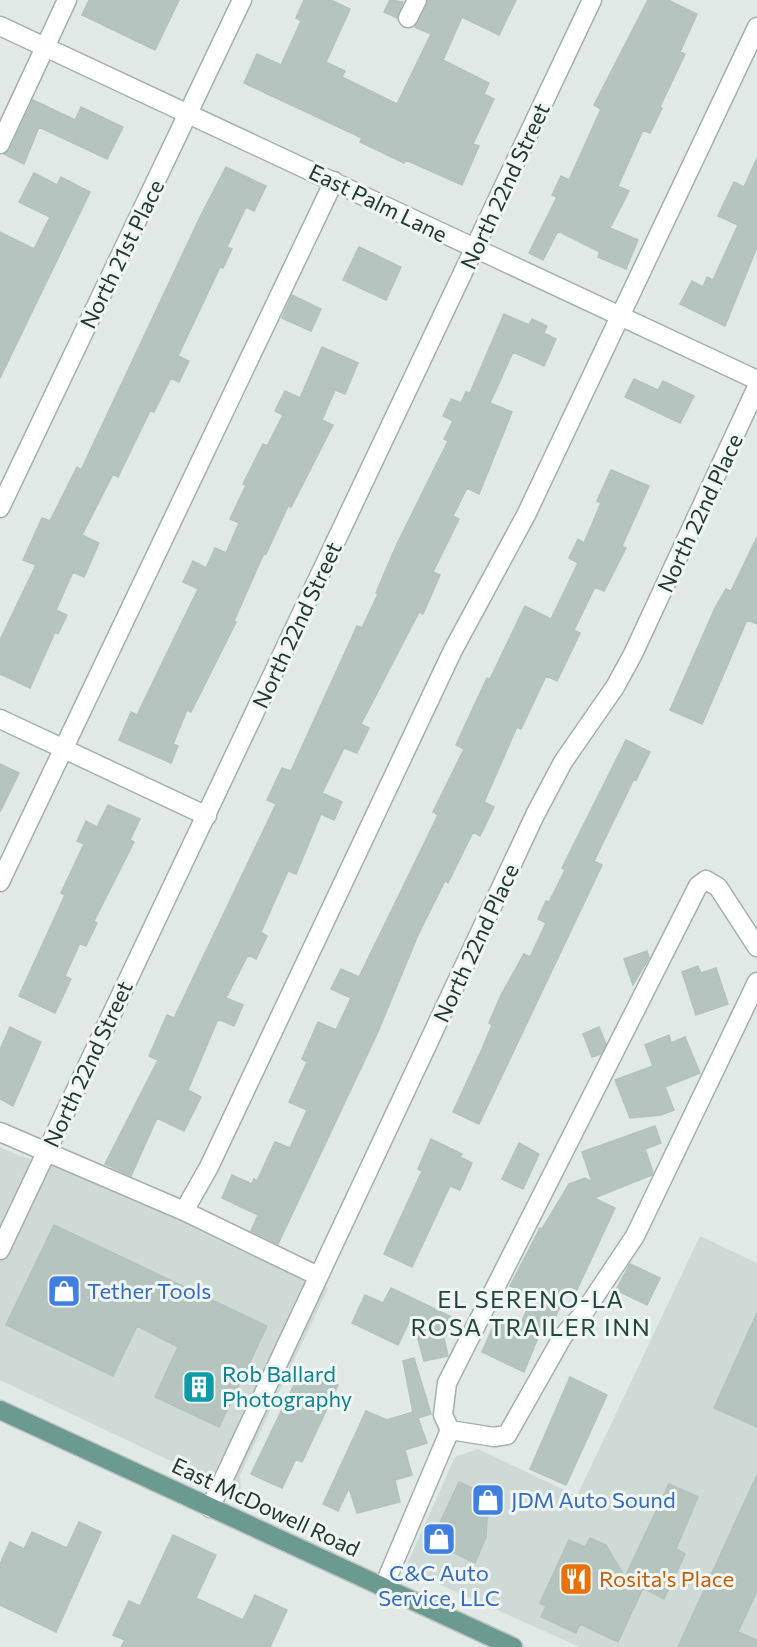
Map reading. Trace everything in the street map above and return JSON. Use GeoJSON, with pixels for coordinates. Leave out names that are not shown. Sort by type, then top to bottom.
{"type":"FeatureCollection","features":[{"type":"Feature","properties":{"kind":"main road","name":"East McDowell Road"},"geometry":{"type":"LineString","coordinates":[[0,1410],[513,1647]]}},
{"type":"Feature","properties":{"kind":"street"},"geometry":{"type":"LineString","coordinates":[[0,144],[67,0]]}},
{"type":"Feature","properties":{"kind":"street","name":"North 21st Place"},"geometry":{"type":"LineString","coordinates":[[0,508],[242,0]]}},
{"type":"Feature","properties":{"kind":"street"},"geometry":{"type":"LineString","coordinates":[[408,18],[417,0]]}},
{"type":"Feature","properties":{"kind":"street","name":"North 22nd Street"},"geometry":{"type":"LineString","coordinates":[[0,1250],[592,0]]}},
{"type":"Feature","properties":{"kind":"street","name":"East Palm Lane"},"geometry":{"type":"LineString","coordinates":[[0,26],[757,380]]}},
{"type":"Feature","properties":{"kind":"street"},"geometry":{"type":"LineString","coordinates":[[184,1211],[210,1167],[453,650],[526,515],[757,27]]}},
{"type":"Feature","properties":{"kind":"street"},"geometry":{"type":"LineString","coordinates":[[0,882],[334,181]]}},
{"type":"Feature","properties":{"kind":"street","name":"North 22nd Place"},"geometry":{"type":"LineString","coordinates":[[210,1508],[535,815],[563,762],[615,687],[633,654],[757,387]]}},
{"type":"Feature","properties":{"kind":"street"},"geometry":{"type":"LineString","coordinates":[[0,719],[207,816]]}},
{"type":"Feature","properties":{"kind":"street"},"geometry":{"type":"LineString","coordinates":[[383,1588],[450,1430],[443,1415],[447,1383],[698,886],[706,880],[718,887],[757,946]]}},
{"type":"Feature","properties":{"kind":"street"},"geometry":{"type":"LineString","coordinates":[[450,1430],[494,1437],[507,1435],[512,1428],[562,1336],[583,1314],[635,1236],[757,982]]}},
{"type":"Feature","properties":{"kind":"street"},"geometry":{"type":"LineString","coordinates":[[0,1132],[46,1154],[184,1211],[318,1276]]}},
{"type":"Feature","properties":{"kind":"shaded area"},"geometry":{"type":"Polygon","coordinates":[[[0,1147],[20,1156],[62,1166],[328,1288],[240,1475],[241,1490],[251,1499],[0,1380],[0,1147]]]}},
{"type":"Feature","properties":{"kind":"shaded area"},"geometry":{"type":"Polygon","coordinates":[[[700,1236],[757,1263],[757,1647],[580,1647],[405,1569],[455,1457],[478,1449],[577,1496],[700,1236]]]}},
{"type":"Feature","properties":{"kind":"building"},"geometry":{"type":"Polygon","coordinates":[[[89,0],[179,0],[155,50],[82,15],[89,0]]]}},
{"type":"Feature","properties":{"kind":"building"},"geometry":{"type":"Polygon","coordinates":[[[304,0],[331,0],[350,9],[326,62],[345,71],[342,77],[397,104],[431,34],[415,27],[428,0],[516,0],[499,35],[462,17],[443,60],[489,83],[484,94],[494,99],[473,144],[479,146],[462,185],[406,160],[404,163],[360,142],[362,138],[244,83],[257,54],[281,65],[301,21],[296,18],[304,0]]]}},
{"type":"Feature","properties":{"kind":"building"},"geometry":{"type":"Polygon","coordinates":[[[390,0],[403,2],[397,18],[384,12],[390,0]]]}},
{"type":"Feature","properties":{"kind":"building"},"geometry":{"type":"Polygon","coordinates":[[[648,0],[668,0],[697,14],[680,52],[685,54],[660,107],[662,108],[650,133],[643,130],[618,186],[629,191],[610,228],[638,240],[626,269],[598,257],[600,252],[558,231],[543,260],[529,253],[557,197],[552,195],[561,176],[569,180],[601,109],[594,105],[648,0]]]}},
{"type":"Feature","properties":{"kind":"building"},"geometry":{"type":"Polygon","coordinates":[[[33,100],[75,120],[81,107],[123,127],[107,159],[39,127],[24,164],[4,154],[10,149],[33,100]]]}},
{"type":"Feature","properties":{"kind":"building"},"geometry":{"type":"Polygon","coordinates":[[[757,158],[757,247],[725,326],[680,304],[692,281],[703,287],[707,277],[713,280],[738,225],[718,216],[734,182],[744,187],[757,158]]]}},
{"type":"Feature","properties":{"kind":"building"},"geometry":{"type":"Polygon","coordinates":[[[226,167],[266,186],[254,211],[246,207],[227,247],[232,249],[223,268],[220,267],[178,356],[189,361],[179,382],[171,378],[154,412],[150,411],[118,477],[113,474],[82,535],[99,543],[84,577],[73,572],[56,610],[67,615],[58,634],[55,632],[30,688],[0,674],[0,640],[36,565],[23,560],[42,518],[50,521],[77,467],[81,470],[201,215],[226,167]]]}},
{"type":"Feature","properties":{"kind":"building"},"geometry":{"type":"Polygon","coordinates":[[[34,173],[57,185],[61,177],[90,192],[0,378],[0,232],[34,249],[50,217],[19,202],[34,173]]]}},
{"type":"Feature","properties":{"kind":"building"},"geometry":{"type":"Polygon","coordinates":[[[359,247],[401,267],[386,300],[343,280],[359,247]]]}},
{"type":"Feature","properties":{"kind":"building"},"geometry":{"type":"Polygon","coordinates":[[[292,295],[321,309],[311,331],[282,318],[292,295]]]}},
{"type":"Feature","properties":{"kind":"building"},"geometry":{"type":"Polygon","coordinates":[[[504,314],[529,325],[532,319],[547,326],[544,333],[556,339],[544,366],[513,352],[490,403],[512,412],[479,494],[467,488],[453,516],[459,519],[433,572],[440,575],[423,614],[419,612],[361,724],[369,728],[357,753],[344,748],[322,793],[342,802],[334,820],[321,814],[296,874],[288,871],[261,932],[267,936],[256,959],[248,955],[226,998],[243,1005],[234,1026],[218,1019],[188,1090],[201,1097],[184,1131],[157,1118],[131,1176],[105,1164],[158,1060],[149,1056],[167,1015],[174,1018],[276,804],[267,800],[282,768],[291,771],[357,626],[362,628],[378,594],[376,593],[396,546],[448,441],[444,439],[453,421],[443,416],[451,399],[461,403],[466,392],[470,393],[504,314]]]}},
{"type":"Feature","properties":{"kind":"building"},"geometry":{"type":"Polygon","coordinates":[[[322,347],[358,363],[345,394],[335,390],[322,420],[333,425],[291,507],[288,506],[266,554],[264,553],[234,621],[236,622],[191,712],[187,710],[173,744],[178,746],[171,763],[119,740],[131,712],[137,715],[198,589],[183,582],[193,561],[206,568],[215,548],[226,553],[239,523],[230,519],[246,485],[243,484],[263,444],[267,446],[283,415],[275,411],[285,391],[300,398],[322,347]]]}},
{"type":"Feature","properties":{"kind":"building"},"geometry":{"type":"Polygon","coordinates":[[[634,379],[658,390],[663,381],[694,396],[680,423],[625,397],[634,379]]]}},
{"type":"Feature","properties":{"kind":"building"},"geometry":{"type":"Polygon","coordinates":[[[611,470],[649,486],[622,546],[626,548],[604,591],[595,587],[574,630],[580,633],[557,681],[546,676],[521,729],[517,727],[484,802],[494,807],[480,836],[473,832],[448,883],[445,881],[418,935],[377,1034],[278,1244],[251,1231],[258,1215],[222,1198],[232,1175],[252,1184],[254,1179],[257,1181],[275,1142],[290,1148],[307,1110],[289,1102],[307,1062],[302,1059],[318,1022],[336,1030],[351,998],[331,989],[341,969],[359,977],[438,815],[433,812],[464,749],[456,745],[487,678],[490,679],[525,606],[551,619],[578,563],[569,558],[578,539],[584,543],[601,503],[597,501],[611,470]]]}},
{"type":"Feature","properties":{"kind":"building"},"geometry":{"type":"Polygon","coordinates":[[[757,537],[757,624],[747,620],[702,724],[670,710],[715,608],[726,589],[731,591],[757,537]]]}},
{"type":"Feature","properties":{"kind":"building"},"geometry":{"type":"Polygon","coordinates":[[[626,740],[650,752],[636,780],[634,779],[594,861],[602,865],[479,1124],[453,1112],[492,1025],[489,1023],[501,995],[524,954],[530,957],[546,923],[538,919],[565,870],[562,868],[626,740]]]}},
{"type":"Feature","properties":{"kind":"building"},"geometry":{"type":"Polygon","coordinates":[[[0,764],[19,773],[0,812],[0,764]]]}},
{"type":"Feature","properties":{"kind":"building"},"geometry":{"type":"Polygon","coordinates":[[[108,805],[140,819],[130,840],[134,842],[94,921],[97,923],[86,946],[80,943],[65,976],[71,979],[55,1013],[19,996],[65,895],[61,893],[84,844],[77,841],[86,821],[97,827],[108,805]]]}},
{"type":"Feature","properties":{"kind":"building"},"geometry":{"type":"Polygon","coordinates":[[[647,951],[649,958],[633,985],[624,959],[647,951]]]}},
{"type":"Feature","properties":{"kind":"building"},"geometry":{"type":"Polygon","coordinates":[[[698,966],[701,973],[716,968],[728,1004],[696,1015],[682,972],[698,966]]]}},
{"type":"Feature","properties":{"kind":"building"},"geometry":{"type":"Polygon","coordinates":[[[10,1027],[41,1042],[13,1106],[0,1099],[0,1050],[10,1027]]]}},
{"type":"Feature","properties":{"kind":"building"},"geometry":{"type":"Polygon","coordinates":[[[599,1027],[606,1044],[601,1054],[592,1057],[583,1034],[599,1027]]]}},
{"type":"Feature","properties":{"kind":"building"},"geometry":{"type":"Polygon","coordinates":[[[669,1035],[671,1043],[685,1037],[700,1073],[665,1087],[674,1110],[661,1115],[630,1118],[615,1080],[653,1066],[645,1045],[669,1035]]]}},
{"type":"Feature","properties":{"kind":"building"},"geometry":{"type":"Polygon","coordinates":[[[655,1126],[661,1143],[645,1149],[652,1175],[594,1198],[615,1208],[574,1296],[567,1292],[553,1322],[546,1318],[524,1372],[482,1352],[497,1318],[519,1327],[533,1297],[510,1286],[540,1228],[542,1229],[569,1184],[585,1178],[592,1182],[582,1152],[655,1126]]]}},
{"type":"Feature","properties":{"kind":"building"},"geometry":{"type":"Polygon","coordinates":[[[431,1139],[462,1154],[460,1157],[472,1163],[460,1190],[450,1186],[412,1267],[384,1254],[422,1171],[418,1169],[431,1139]]]}},
{"type":"Feature","properties":{"kind":"building"},"geometry":{"type":"Polygon","coordinates":[[[519,1143],[539,1154],[523,1189],[502,1179],[519,1143]]]}},
{"type":"Feature","properties":{"kind":"building"},"geometry":{"type":"Polygon","coordinates":[[[54,1225],[267,1326],[219,1427],[155,1397],[178,1347],[137,1326],[113,1376],[6,1325],[54,1225]]]}},
{"type":"Feature","properties":{"kind":"building"},"geometry":{"type":"Polygon","coordinates":[[[630,1264],[660,1278],[647,1305],[616,1290],[630,1264]]]}},
{"type":"Feature","properties":{"kind":"building"},"geometry":{"type":"Polygon","coordinates":[[[391,1288],[454,1318],[446,1336],[443,1334],[448,1356],[424,1361],[412,1316],[398,1345],[352,1323],[365,1295],[383,1303],[391,1288]]]}},
{"type":"Feature","properties":{"kind":"building"},"geometry":{"type":"Polygon","coordinates":[[[757,1313],[757,1427],[714,1408],[757,1313]]]}},
{"type":"Feature","properties":{"kind":"building"},"geometry":{"type":"Polygon","coordinates":[[[414,1358],[431,1414],[418,1418],[427,1443],[405,1450],[412,1475],[395,1480],[400,1502],[357,1513],[349,1488],[338,1511],[323,1504],[366,1411],[387,1420],[413,1412],[403,1361],[414,1358]]]}},
{"type":"Feature","properties":{"kind":"building"},"geometry":{"type":"Polygon","coordinates":[[[302,1368],[338,1385],[302,1462],[296,1459],[282,1488],[251,1474],[302,1368]]]}},
{"type":"Feature","properties":{"kind":"building"},"geometry":{"type":"Polygon","coordinates":[[[570,1377],[607,1395],[566,1485],[530,1469],[570,1377]]]}},
{"type":"Feature","properties":{"kind":"building"},"geometry":{"type":"Polygon","coordinates":[[[757,1475],[757,1591],[738,1632],[757,1640],[757,1647],[678,1647],[757,1475]]]}},
{"type":"Feature","properties":{"kind":"building"},"geometry":{"type":"Polygon","coordinates":[[[459,1482],[496,1499],[487,1519],[486,1537],[475,1563],[431,1542],[459,1482]]]}},
{"type":"Feature","properties":{"kind":"building"},"geometry":{"type":"Polygon","coordinates":[[[669,1484],[698,1497],[676,1549],[685,1554],[664,1599],[643,1588],[618,1642],[580,1624],[576,1633],[541,1617],[546,1606],[540,1603],[569,1540],[585,1547],[590,1538],[606,1545],[625,1577],[669,1484]]]}},
{"type":"Feature","properties":{"kind":"building"},"geometry":{"type":"Polygon","coordinates":[[[79,1522],[101,1532],[56,1632],[0,1605],[0,1564],[10,1542],[24,1549],[32,1532],[67,1548],[79,1522]]]}},
{"type":"Feature","properties":{"kind":"building"},"geometry":{"type":"Polygon","coordinates":[[[173,1535],[216,1555],[196,1598],[243,1620],[255,1595],[287,1610],[270,1647],[121,1647],[125,1640],[113,1635],[129,1601],[140,1606],[173,1535]]]}},
{"type":"Feature","properties":{"kind":"place","name":"Tether Tools"},"geometry":{"type":"Point","coordinates":[64,1291]}},
{"type":"Feature","properties":{"kind":"place","name":"Rob Ballard Photography"},"geometry":{"type":"Point","coordinates":[199,1387]}},
{"type":"Feature","properties":{"kind":"place","name":"JDM Auto Sound"},"geometry":{"type":"Point","coordinates":[488,1500]}},
{"type":"Feature","properties":{"kind":"place","name":"C&C Auto Service, LLC"},"geometry":{"type":"Point","coordinates":[439,1539]}},
{"type":"Feature","properties":{"kind":"place","name":"Rosita's Place"},"geometry":{"type":"Point","coordinates":[576,1579]}},
{"type":"Feature","properties":{"kind":"district","name":"EL SERENO-LA ROSA TRAILER INN"},"geometry":{"type":"Point","coordinates":[531,1314]}}]}
